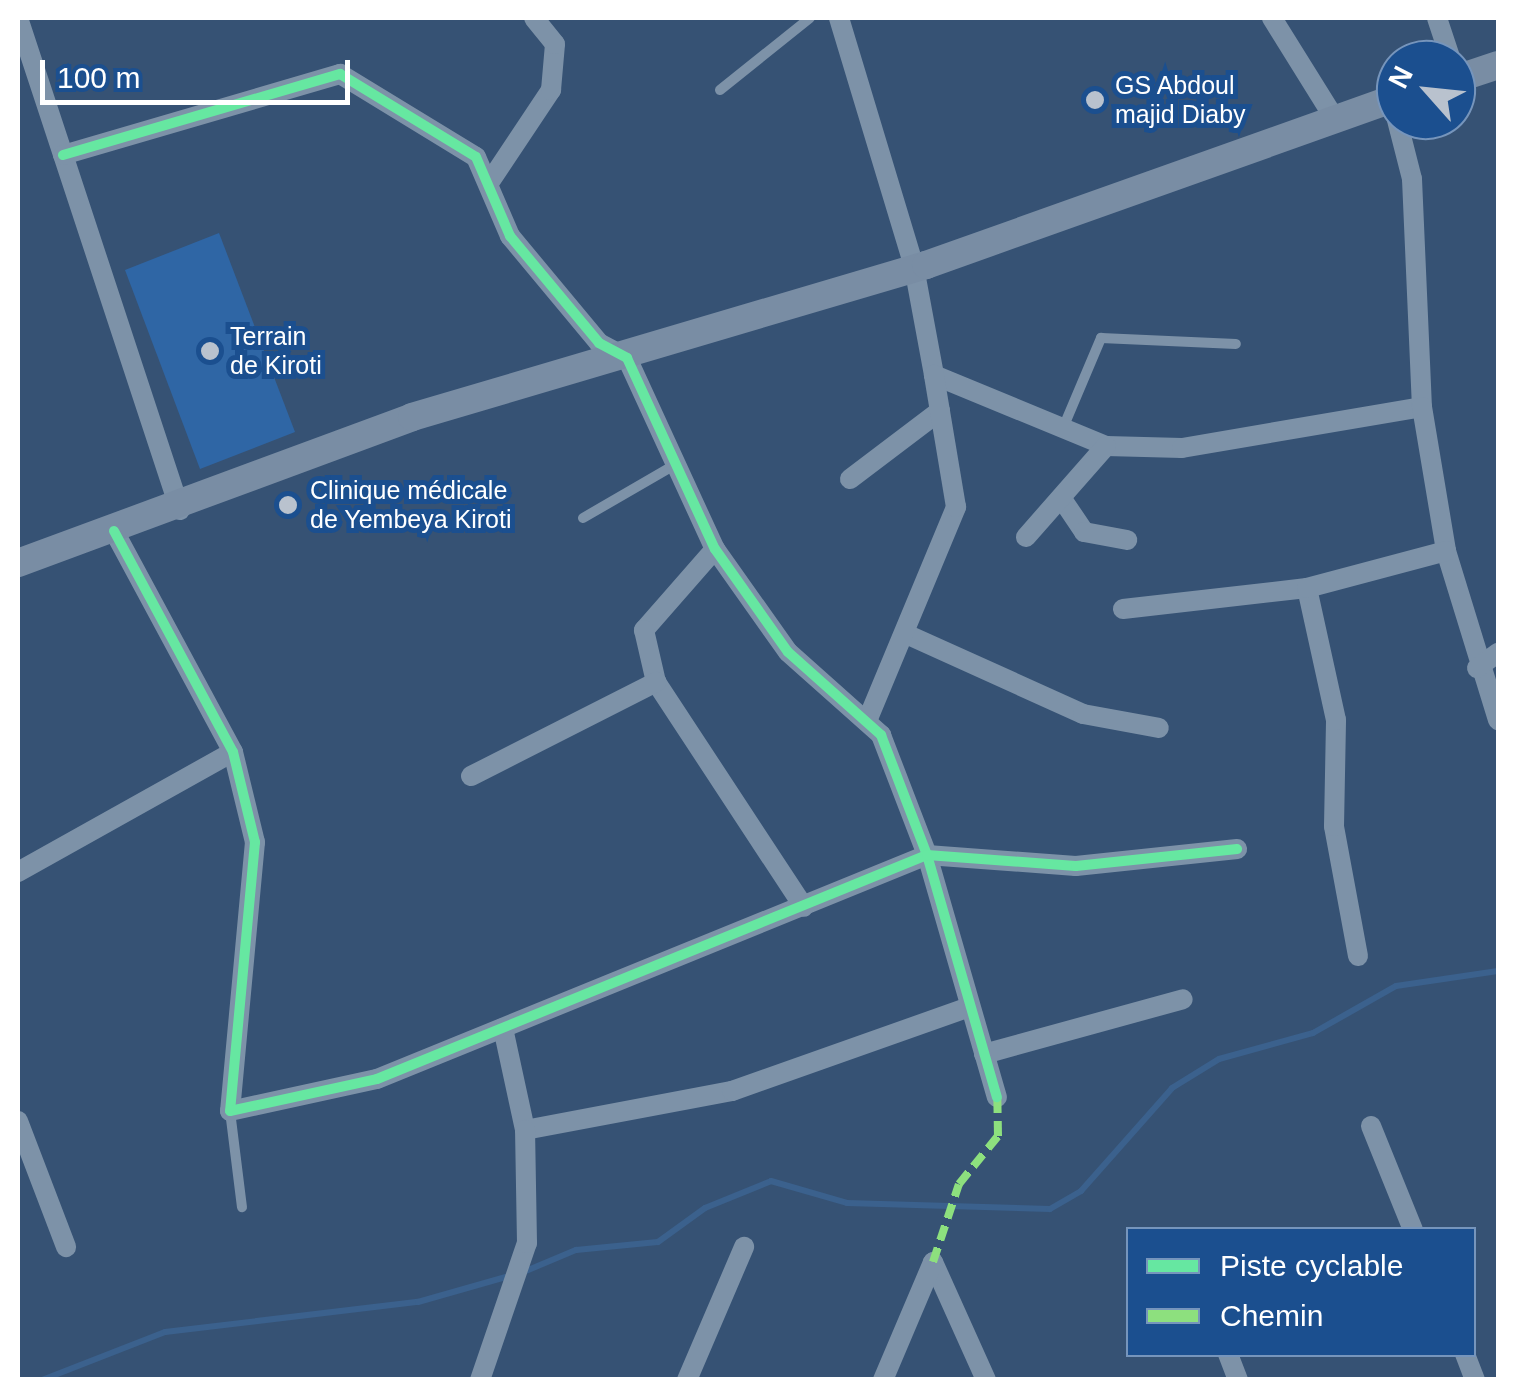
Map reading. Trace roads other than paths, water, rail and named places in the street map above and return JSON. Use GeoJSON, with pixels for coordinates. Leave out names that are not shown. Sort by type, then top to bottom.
{"type":"FeatureCollection","features":[{"type":"Feature","properties":{"kind":"street"},"geometry":{"type":"LineString","coordinates":[[18,18],[180,510]]}},
{"type":"Feature","properties":{"kind":"street"},"geometry":{"type":"LineString","coordinates":[[489,182],[550,90],[555,44],[534,18]]}},
{"type":"Feature","properties":{"kind":"street"},"geometry":{"type":"LineString","coordinates":[[839,18],[914,268],[956,507],[867,721]]}},
{"type":"Feature","properties":{"kind":"street"},"geometry":{"type":"LineString","coordinates":[[1272,18],[1333,116]]}},
{"type":"Feature","properties":{"kind":"street"},"geometry":{"type":"LineString","coordinates":[[62,155],[340,74],[476,157],[510,236],[599,343],[628,358],[672,467],[715,549],[788,652],[867,721],[927,855],[997,1098]]}},
{"type":"Feature","properties":{"kind":"street"},"geometry":{"type":"LineString","coordinates":[[18,563],[180,510],[412,417],[628,358],[914,268],[1333,116],[1376,110]]}},
{"type":"Feature","properties":{"kind":"street"},"geometry":{"type":"LineString","coordinates":[[1403,140],[1412,179],[1422,408],[1446,551],[1477,668],[1498,720]]}},
{"type":"Feature","properties":{"kind":"street"},"geometry":{"type":"LineString","coordinates":[[934,375],[1106,446],[1182,448],[1422,408]]}},
{"type":"Feature","properties":{"kind":"street"},"geometry":{"type":"LineString","coordinates":[[850,480],[940,411]]}},
{"type":"Feature","properties":{"kind":"street"},"geometry":{"type":"LineString","coordinates":[[1026,536],[1064,502],[1106,446]]}},
{"type":"Feature","properties":{"kind":"street"},"geometry":{"type":"LineString","coordinates":[[1064,502],[1084,532],[1127,540]]}},
{"type":"Feature","properties":{"kind":"street"},"geometry":{"type":"LineString","coordinates":[[114,531],[233,752],[255,842],[230,1111],[377,1079],[927,855],[1076,866],[1237,849]]}},
{"type":"Feature","properties":{"kind":"street"},"geometry":{"type":"LineString","coordinates":[[715,549],[644,630],[656,682],[804,907]]}},
{"type":"Feature","properties":{"kind":"street"},"geometry":{"type":"LineString","coordinates":[[1123,609],[1307,588],[1446,551]]}},
{"type":"Feature","properties":{"kind":"street"},"geometry":{"type":"LineString","coordinates":[[1307,588],[1336,720],[1334,826],[1358,956]]}},
{"type":"Feature","properties":{"kind":"street"},"geometry":{"type":"LineString","coordinates":[[906,634],[1082,714],[1159,728]]}},
{"type":"Feature","properties":{"kind":"street"},"geometry":{"type":"LineString","coordinates":[[1477,668],[1498,653]]}},
{"type":"Feature","properties":{"kind":"street"},"geometry":{"type":"LineString","coordinates":[[470,776],[656,682]]}},
{"type":"Feature","properties":{"kind":"street"},"geometry":{"type":"LineString","coordinates":[[18,872],[233,752]]}},
{"type":"Feature","properties":{"kind":"street"},"geometry":{"type":"LineString","coordinates":[[984,1054],[1183,999]]}},
{"type":"Feature","properties":{"kind":"street"},"geometry":{"type":"LineString","coordinates":[[524,1130],[732,1092],[969,1007]]}},
{"type":"Feature","properties":{"kind":"street"},"geometry":{"type":"LineString","coordinates":[[480,1380],[525,1255],[524,1130],[503,1028]]}},
{"type":"Feature","properties":{"kind":"street"},"geometry":{"type":"LineString","coordinates":[[18,1120],[66,1247]]}},
{"type":"Feature","properties":{"kind":"street"},"geometry":{"type":"LineString","coordinates":[[1371,1126],[1413,1227]]}},
{"type":"Feature","properties":{"kind":"street"},"geometry":{"type":"LineString","coordinates":[[687,1380],[744,1247]]}},
{"type":"Feature","properties":{"kind":"street"},"geometry":{"type":"LineString","coordinates":[[883,1380],[933,1262],[986,1380]]}},
{"type":"Feature","properties":{"kind":"lane"},"geometry":{"type":"LineString","coordinates":[[720,90],[810,18]]}},
{"type":"Feature","properties":{"kind":"lane"},"geometry":{"type":"LineString","coordinates":[[1062,429],[1101,338],[1236,344]]}},
{"type":"Feature","properties":{"kind":"lane"},"geometry":{"type":"LineString","coordinates":[[583,518],[672,467]]}},
{"type":"Feature","properties":{"kind":"lane"},"geometry":{"type":"LineString","coordinates":[[230,1111],[242,1207]]}},
{"type":"Feature","properties":{"kind":"waterway"},"geometry":{"type":"LineString","coordinates":[[521,1273],[576,1250],[658,1242],[705,1208],[771,1181],[847,1203],[1050,1209],[1081,1191],[1172,1088],[1219,1059],[1313,1033],[1396,986],[1498,971]]}},
{"type":"Feature","properties":{"kind":"waterway"},"geometry":{"type":"LineString","coordinates":[[42,1380],[165,1332],[418,1302],[509,1276]]}},
{"type":"Feature","properties":{"kind":"place","name":"GS Abdoul majid Diaby"},"geometry":{"type":"Point","coordinates":[1095,100]}},
{"type":"Feature","properties":{"kind":"place","name":"Terrain de Kiroti"},"geometry":{"type":"Point","coordinates":[210,351]}},
{"type":"Feature","properties":{"kind":"place","name":"Clinique médicale de Yembeya Kiroti"},"geometry":{"type":"Point","coordinates":[288,505]}}]}
